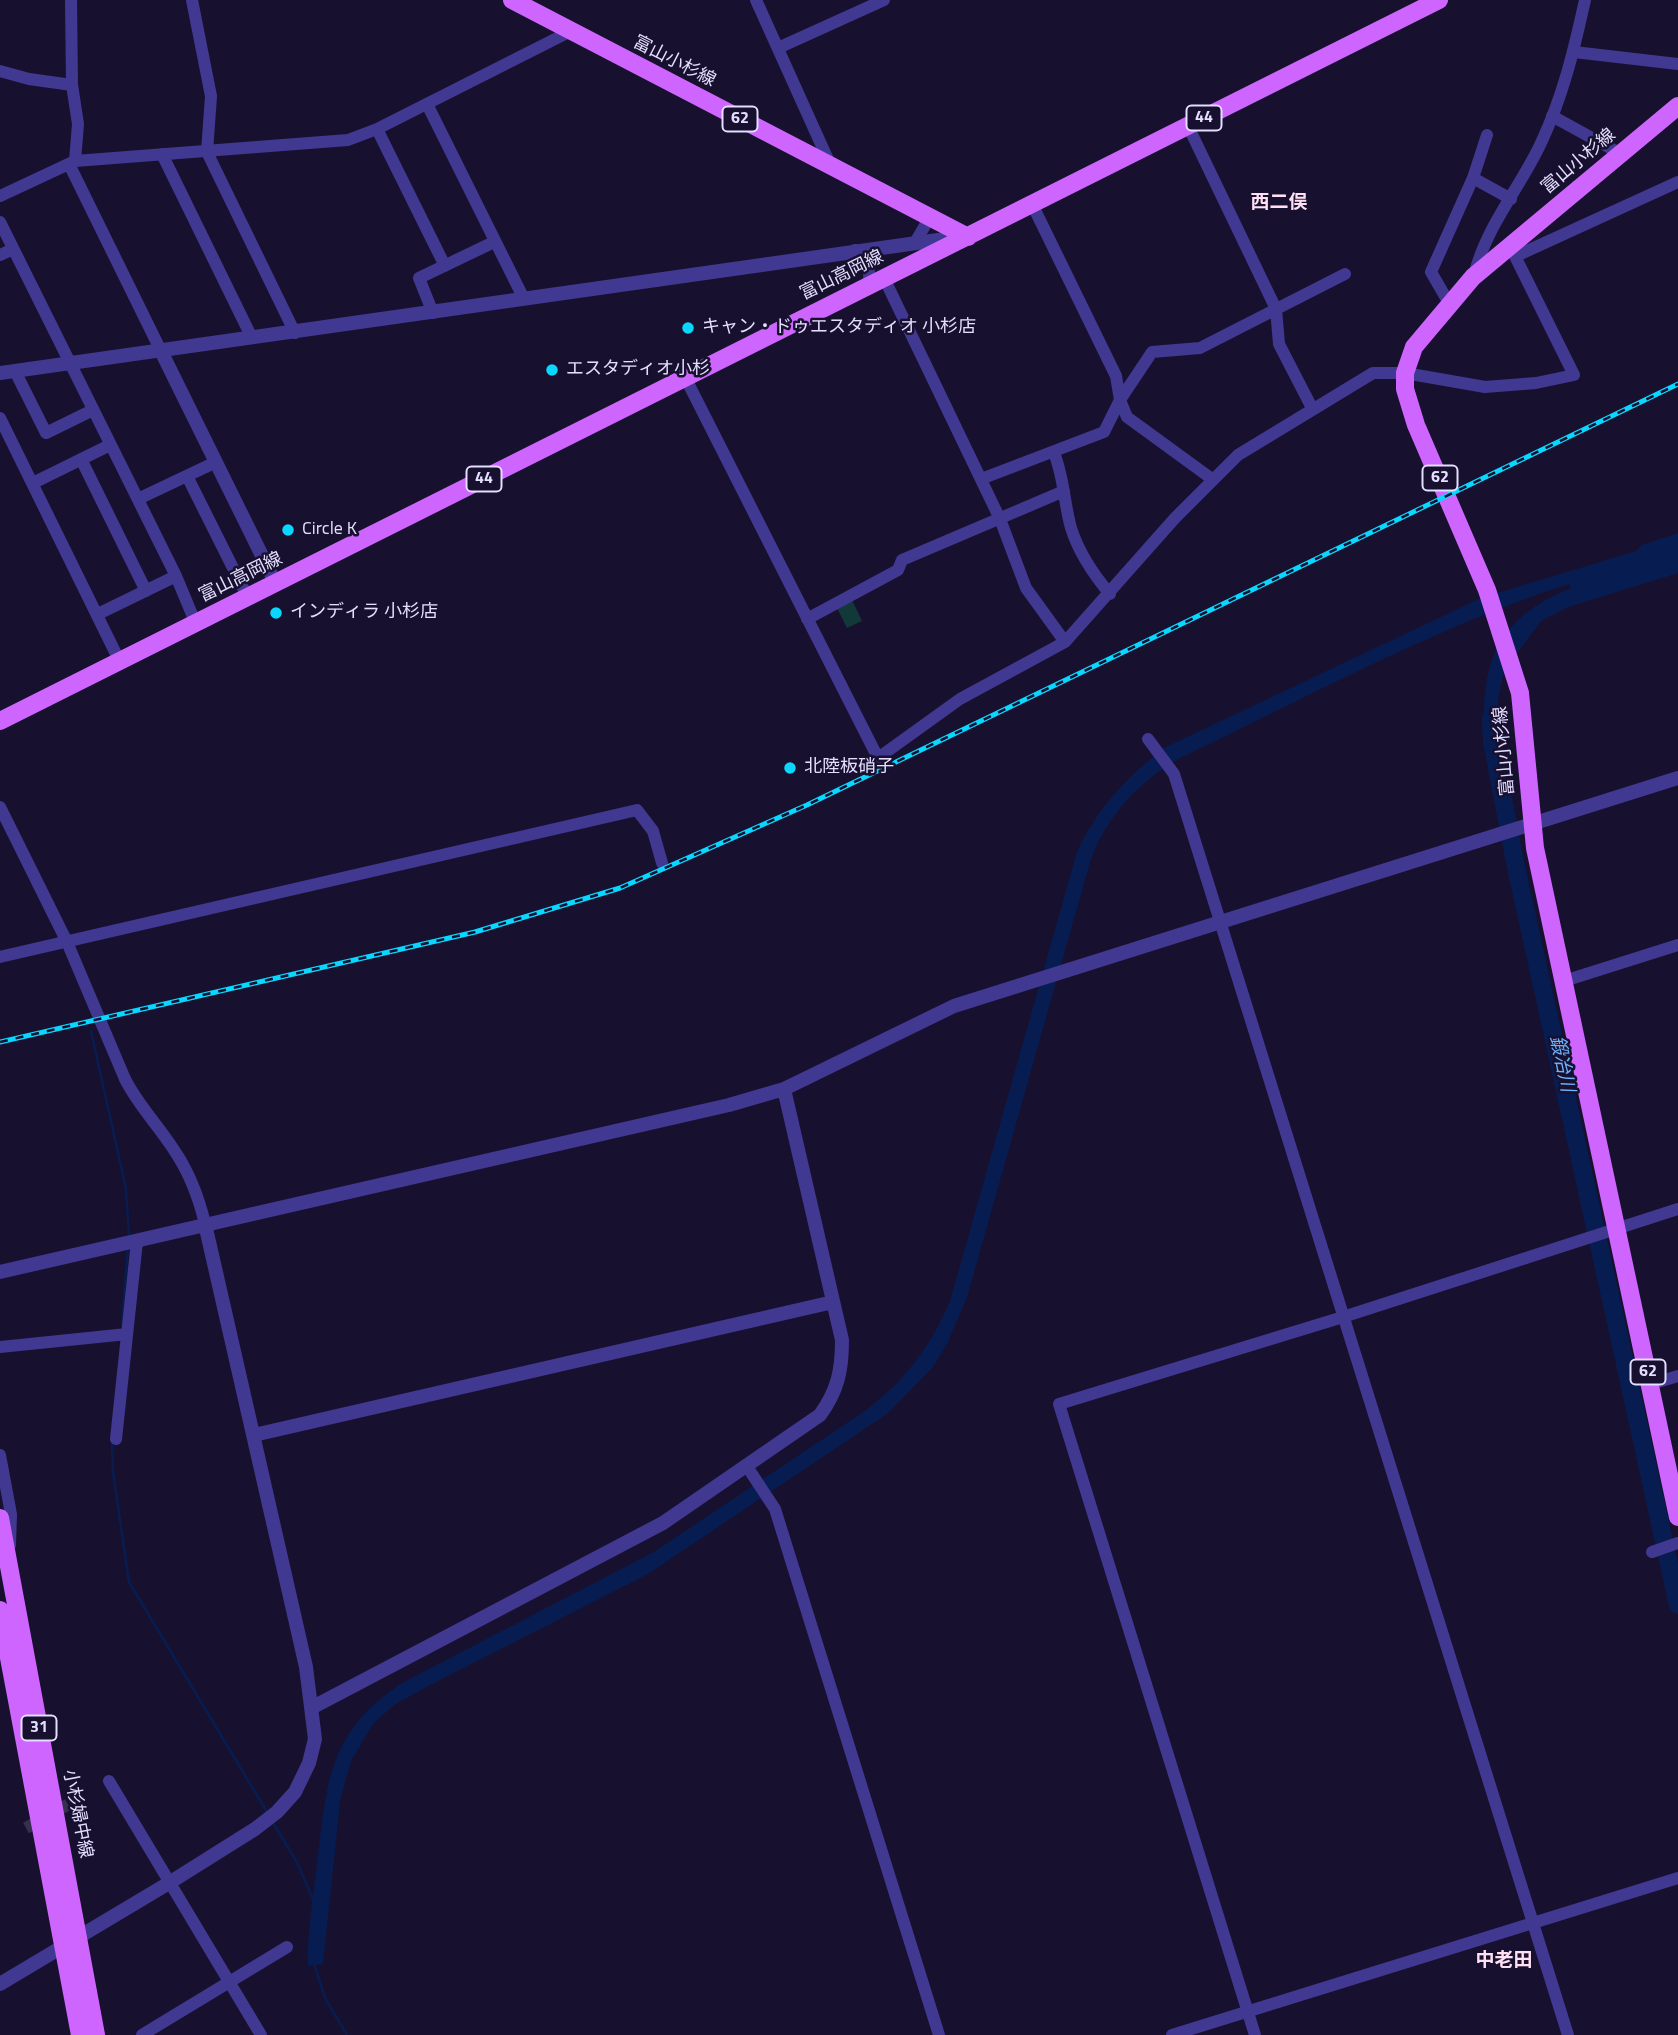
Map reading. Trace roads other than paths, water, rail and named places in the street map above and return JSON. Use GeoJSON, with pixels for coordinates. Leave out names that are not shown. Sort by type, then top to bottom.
{"type":"FeatureCollection","features":[{"type":"Feature","properties":{"kind":"main road","name":"富山小杉線"},"geometry":{"type":"LineString","coordinates":[[512,0],[923,211],[968,237]]}},
{"type":"Feature","properties":{"kind":"main road","name":"富山高岡線"},"geometry":{"type":"LineString","coordinates":[[0,721],[968,237],[1431,2]]}},
{"type":"Feature","properties":{"kind":"main road","name":"富山小杉線"},"geometry":{"type":"LineString","coordinates":[[1678,106],[1620,154],[1513,251],[1473,277],[1414,348],[1405,373],[1408,403],[1496,614],[1524,713],[1526,825],[1535,848],[1614,1228],[1651,1384],[1678,1517]]}},
{"type":"Feature","properties":{"kind":"main road","name":"小杉婦中線"},"geometry":{"type":"LineString","coordinates":[[0,1518],[72,1942],[80,2035]]}},
{"type":"Feature","properties":{"kind":"main road","name":"小杉婦中線"},"geometry":{"type":"LineString","coordinates":[[0,1610],[72,1942],[96,2035]]}},
{"type":"Feature","properties":{"kind":"street"},"geometry":{"type":"LineString","coordinates":[[71,0],[72,85],[78,124],[72,163],[276,584]]}},
{"type":"Feature","properties":{"kind":"street"},"geometry":{"type":"LineString","coordinates":[[192,0],[211,96],[207,152],[295,333]]}},
{"type":"Feature","properties":{"kind":"street"},"geometry":{"type":"LineString","coordinates":[[756,0],[830,164]]}},
{"type":"Feature","properties":{"kind":"street"},"geometry":{"type":"LineString","coordinates":[[778,48],[884,0]]}},
{"type":"Feature","properties":{"kind":"street"},"geometry":{"type":"LineString","coordinates":[[1473,277],[1480,248],[1511,199],[1567,81],[1585,0]]}},
{"type":"Feature","properties":{"kind":"street"},"geometry":{"type":"LineString","coordinates":[[0,196],[72,163],[348,140],[377,129],[571,31]]}},
{"type":"Feature","properties":{"kind":"street"},"geometry":{"type":"LineString","coordinates":[[1574,51],[1678,64]]}},
{"type":"Feature","properties":{"kind":"street"},"geometry":{"type":"LineString","coordinates":[[0,71],[29,79],[72,85]]}},
{"type":"Feature","properties":{"kind":"street"},"geometry":{"type":"LineString","coordinates":[[427,104],[524,299]]}},
{"type":"Feature","properties":{"kind":"street"},"geometry":{"type":"LineString","coordinates":[[1552,116],[1620,154]]}},
{"type":"Feature","properties":{"kind":"street"},"geometry":{"type":"LineString","coordinates":[[1188,126],[1276,309],[1279,344],[1312,408]]}},
{"type":"Feature","properties":{"kind":"street"},"geometry":{"type":"LineString","coordinates":[[377,129],[445,266]]}},
{"type":"Feature","properties":{"kind":"street"},"geometry":{"type":"LineString","coordinates":[[1449,303],[1431,272],[1473,178],[1487,135]]}},
{"type":"Feature","properties":{"kind":"street"},"geometry":{"type":"LineString","coordinates":[[162,154],[252,338]]}},
{"type":"Feature","properties":{"kind":"street"},"geometry":{"type":"LineString","coordinates":[[1473,178],[1511,199]]}},
{"type":"Feature","properties":{"kind":"street"},"geometry":{"type":"LineString","coordinates":[[685,377],[878,758],[960,699],[1065,642],[1212,479],[1238,454],[1373,373],[1405,373],[1485,387],[1535,383],[1574,375],[1513,251],[1678,182]]}},
{"type":"Feature","properties":{"kind":"street"},"geometry":{"type":"LineString","coordinates":[[1032,204],[1116,376],[1120,400],[1128,417],[1212,479]]}},
{"type":"Feature","properties":{"kind":"street"},"geometry":{"type":"LineString","coordinates":[[916,241],[927,222],[923,211]]}},
{"type":"Feature","properties":{"kind":"street"},"geometry":{"type":"LineString","coordinates":[[0,222],[176,576],[196,624]]}},
{"type":"Feature","properties":{"kind":"street"},"geometry":{"type":"LineString","coordinates":[[0,373],[295,333],[916,241],[968,237]]}},
{"type":"Feature","properties":{"kind":"street"},"geometry":{"type":"LineString","coordinates":[[433,313],[419,278],[494,242]]}},
{"type":"Feature","properties":{"kind":"street"},"geometry":{"type":"LineString","coordinates":[[0,255],[13,248]]}},
{"type":"Feature","properties":{"kind":"street"},"geometry":{"type":"LineString","coordinates":[[855,250],[864,257],[981,479],[1000,519],[1026,588],[1065,642]]}},
{"type":"Feature","properties":{"kind":"street"},"geometry":{"type":"LineString","coordinates":[[981,479],[1104,432],[1120,400],[1152,352],[1200,348],[1345,275]]}},
{"type":"Feature","properties":{"kind":"street"},"geometry":{"type":"LineString","coordinates":[[15,371],[46,433],[93,411]]}},
{"type":"Feature","properties":{"kind":"street"},"geometry":{"type":"LineString","coordinates":[[0,418],[119,660]]}},
{"type":"Feature","properties":{"kind":"street"},"geometry":{"type":"LineString","coordinates":[[33,484],[110,445]]}},
{"type":"Feature","properties":{"kind":"street"},"geometry":{"type":"LineString","coordinates":[[1054,453],[1062,472],[1071,528],[1085,560],[1110,594]]}},
{"type":"Feature","properties":{"kind":"street"},"geometry":{"type":"LineString","coordinates":[[81,459],[146,591]]}},
{"type":"Feature","properties":{"kind":"street"},"geometry":{"type":"LineString","coordinates":[[138,499],[216,462]]}},
{"type":"Feature","properties":{"kind":"street"},"geometry":{"type":"LineString","coordinates":[[187,476],[248,598]]}},
{"type":"Feature","properties":{"kind":"street"},"geometry":{"type":"LineString","coordinates":[[807,619],[898,570],[902,560],[1064,491]]}},
{"type":"Feature","properties":{"kind":"street"},"geometry":{"type":"LineString","coordinates":[[98,614],[176,576]]}},
{"type":"Feature","properties":{"kind":"street"},"geometry":{"type":"LineString","coordinates":[[1148,738],[1171,769],[1221,922],[1568,2035]]}},
{"type":"Feature","properties":{"kind":"street"},"geometry":{"type":"LineString","coordinates":[[0,1272],[729,1105],[784,1089],[954,1006],[1678,778]]}},
{"type":"Feature","properties":{"kind":"street"},"geometry":{"type":"LineString","coordinates":[[0,807],[67,942],[135,1099],[175,1150],[200,1201],[313,1707],[315,1739],[309,1763],[295,1792],[256,1829],[0,1984]]}},
{"type":"Feature","properties":{"kind":"street"},"geometry":{"type":"LineString","coordinates":[[0,957],[637,810],[653,831],[662,863]]}},
{"type":"Feature","properties":{"kind":"street"},"geometry":{"type":"LineString","coordinates":[[1564,981],[1678,945]]}},
{"type":"Feature","properties":{"kind":"street"},"geometry":{"type":"LineString","coordinates":[[313,1707],[663,1523],[820,1415],[832,1398],[842,1370],[842,1340],[784,1089]]}},
{"type":"Feature","properties":{"kind":"street"},"geometry":{"type":"LineString","coordinates":[[1255,2035],[1059,1404],[1343,1317],[1678,1209]]}},
{"type":"Feature","properties":{"kind":"street"},"geometry":{"type":"LineString","coordinates":[[116,1439],[137,1241]]}},
{"type":"Feature","properties":{"kind":"street"},"geometry":{"type":"LineString","coordinates":[[254,1435],[833,1302]]}},
{"type":"Feature","properties":{"kind":"street"},"geometry":{"type":"LineString","coordinates":[[0,1347],[127,1334]]}},
{"type":"Feature","properties":{"kind":"street"},"geometry":{"type":"LineString","coordinates":[[1651,1384],[1678,1376]]}},
{"type":"Feature","properties":{"kind":"street"},"geometry":{"type":"LineString","coordinates":[[0,1455],[11,1514],[9,1566]]}},
{"type":"Feature","properties":{"kind":"street"},"geometry":{"type":"LineString","coordinates":[[746,1465],[775,1509],[939,2035]]}},
{"type":"Feature","properties":{"kind":"street"},"geometry":{"type":"LineString","coordinates":[[1652,1552],[1676,1544]]}},
{"type":"Feature","properties":{"kind":"street"},"geometry":{"type":"LineString","coordinates":[[109,1781],[261,2035]]}},
{"type":"Feature","properties":{"kind":"street"},"geometry":{"type":"LineString","coordinates":[[1172,2035],[1678,1878]]}},
{"type":"Feature","properties":{"kind":"street"},"geometry":{"type":"LineString","coordinates":[[142,2035],[287,1947]]}},
{"type":"Feature","properties":{"kind":"water"},"geometry":{"type":"Polygon","coordinates":[[[1678,533],[1678,573],[1568,607],[1541,621],[1504,671],[1498,699],[1500,738],[1484,741],[1486,688],[1490,666],[1498,647],[1509,630],[1525,614],[1571,588],[1569,584],[1519,601],[1421,642],[1182,757],[1152,777],[1126,801],[1105,829],[1090,862],[967,1297],[948,1342],[933,1367],[888,1413],[648,1574],[432,1684],[394,1705],[373,1724],[351,1761],[340,1801],[323,1964],[308,1966],[308,1941],[329,1784],[346,1739],[360,1719],[379,1700],[404,1682],[654,1552],[877,1402],[903,1377],[924,1349],[950,1301],[1077,852],[1094,821],[1125,782],[1164,748],[1481,598],[1636,551],[1642,545],[1678,533]]]}},
{"type":"Feature","properties":{"kind":"waterway","name":"鍛冶川"},"geometry":{"type":"LineString","coordinates":[[1491,718],[1492,741],[1516,867],[1678,1605]]}},
{"type":"Feature","properties":{"kind":"waterway"},"geometry":{"type":"LineString","coordinates":[[91,1031],[126,1189],[129,1236]]}},
{"type":"Feature","properties":{"kind":"waterway"},"geometry":{"type":"LineString","coordinates":[[122,1324],[128,1246]]}},
{"type":"Feature","properties":{"kind":"waterway"},"geometry":{"type":"LineString","coordinates":[[112,1442],[113,1472],[129,1582],[267,1812]]}},
{"type":"Feature","properties":{"kind":"waterway"},"geometry":{"type":"LineString","coordinates":[[272,1821],[298,1864],[314,1902]]}},
{"type":"Feature","properties":{"kind":"waterway"},"geometry":{"type":"LineString","coordinates":[[314,1964],[325,1998],[347,2035]]}},
{"type":"Feature","properties":{"kind":"tunnel"},"geometry":{"type":"LineString","coordinates":[[26,1828],[69,1804]]}},
{"type":"Feature","properties":{"kind":"railway"},"geometry":{"type":"LineString","coordinates":[[0,1042],[475,932],[620,888],[807,805],[1678,384]]}},
{"type":"Feature","properties":{"kind":"place","name":"キャン・ドゥエスタディオ 小杉店"},"geometry":{"type":"Point","coordinates":[688,328]}},
{"type":"Feature","properties":{"kind":"place","name":"エスタディオ小杉"},"geometry":{"type":"Point","coordinates":[552,370]}},
{"type":"Feature","properties":{"kind":"place","name":"Circle K"},"geometry":{"type":"Point","coordinates":[288,530]}},
{"type":"Feature","properties":{"kind":"place","name":"インディラ 小杉店"},"geometry":{"type":"Point","coordinates":[276,613]}},
{"type":"Feature","properties":{"kind":"place","name":"北陸板硝子"},"geometry":{"type":"Point","coordinates":[790,768]}},
{"type":"Feature","properties":{"kind":"district","name":"西二俣"},"geometry":{"type":"Point","coordinates":[1279,203]}},
{"type":"Feature","properties":{"kind":"district","name":"中老田"},"geometry":{"type":"Point","coordinates":[1504,1961]}}]}
